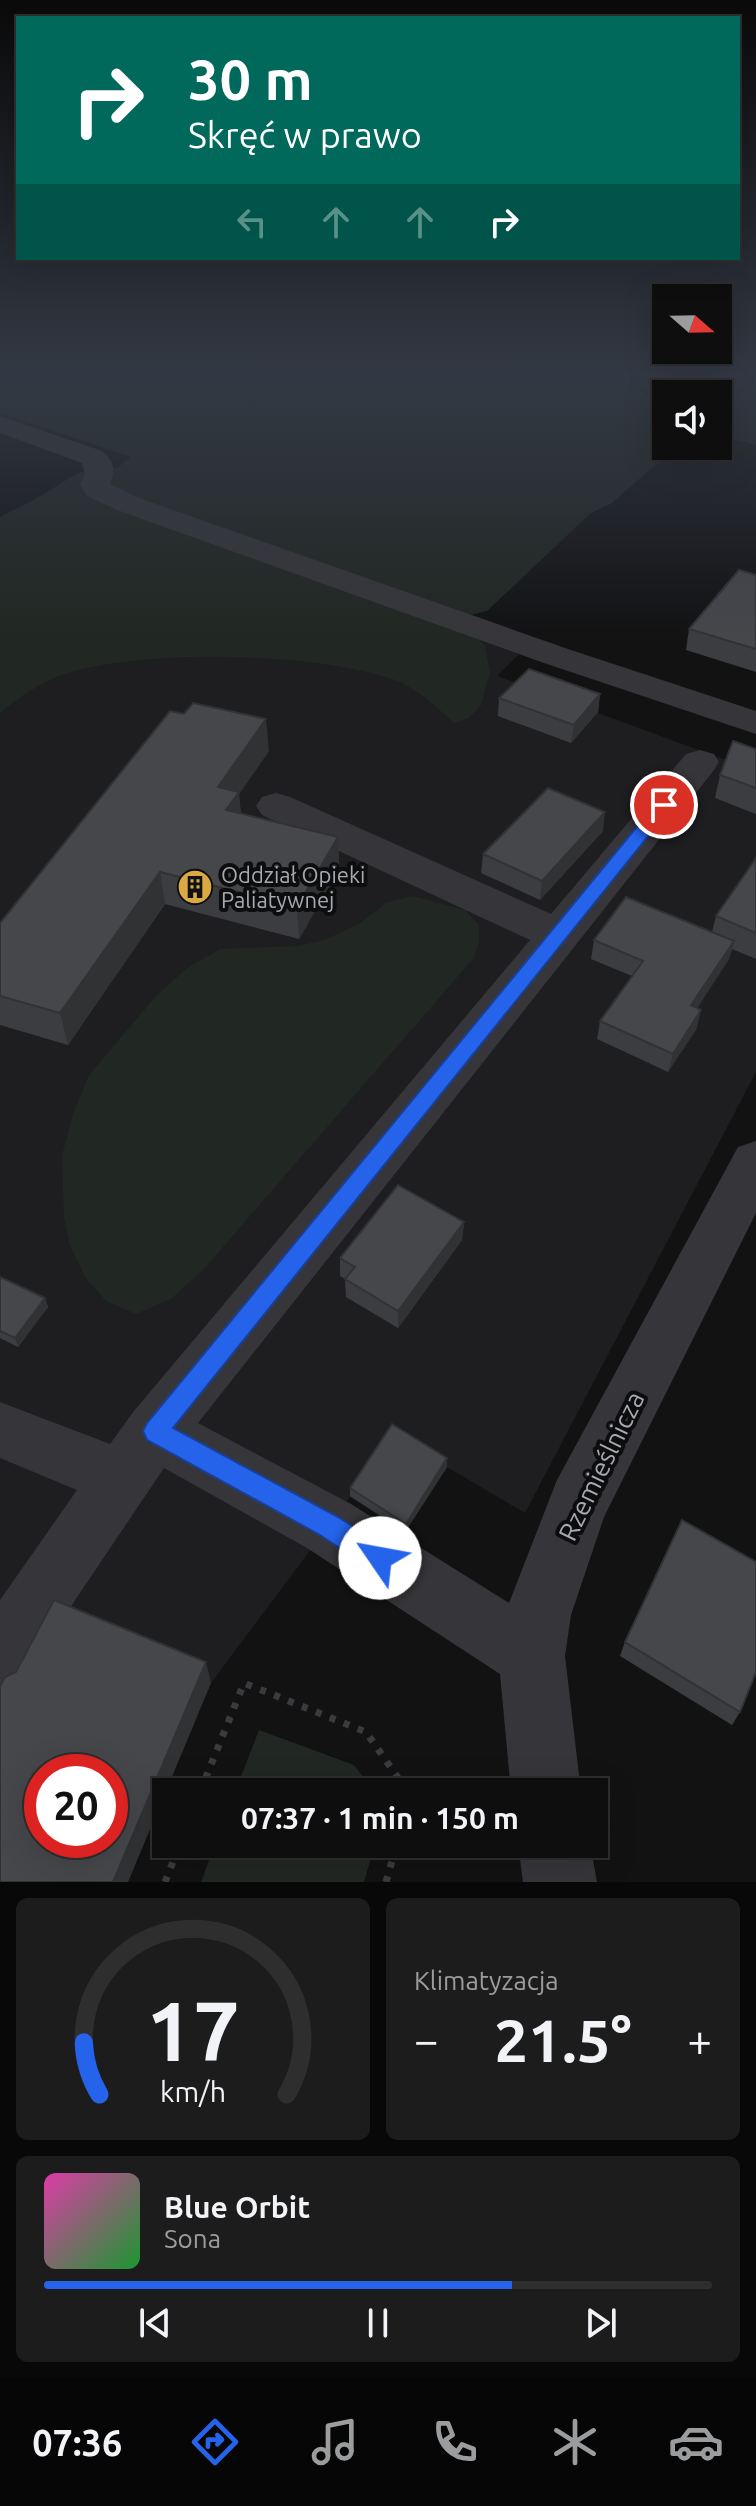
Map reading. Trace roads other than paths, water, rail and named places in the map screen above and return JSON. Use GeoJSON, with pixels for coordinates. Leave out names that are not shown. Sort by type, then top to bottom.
{"type":"FeatureCollection","features":[{"type":"Feature","properties":{"kind":"street"},"geometry":{"type":"LineString","coordinates":[[98,463],[100,474],[95,485],[98,490],[128,504],[556,656],[756,723]]}},
{"type":"Feature","properties":{"kind":"street"},"geometry":{"type":"LineString","coordinates":[[0,1667],[30,1610],[139,1455],[700,762]]}},
{"type":"Feature","properties":{"kind":"street"},"geometry":{"type":"LineString","coordinates":[[276,806],[558,935]]}},
{"type":"Feature","properties":{"kind":"street","name":"Rzemieślnicza"},"geometry":{"type":"LineString","coordinates":[[545,1778],[532,1656],[538,1615],[551,1572],[579,1502],[756,1162]]}},
{"type":"Feature","properties":{"kind":"street"},"geometry":{"type":"LineString","coordinates":[[0,1430],[139,1455],[329,1526],[532,1656]]}},
{"type":"Feature","properties":{"kind":"street"},"geometry":{"type":"LineString","coordinates":[[556,1858],[560,1882]]}},
{"type":"Feature","properties":{"kind":"place","name":"Oddział Opieki Paliatywnej"},"geometry":{"type":"Point","coordinates":[195,887]}}]}
